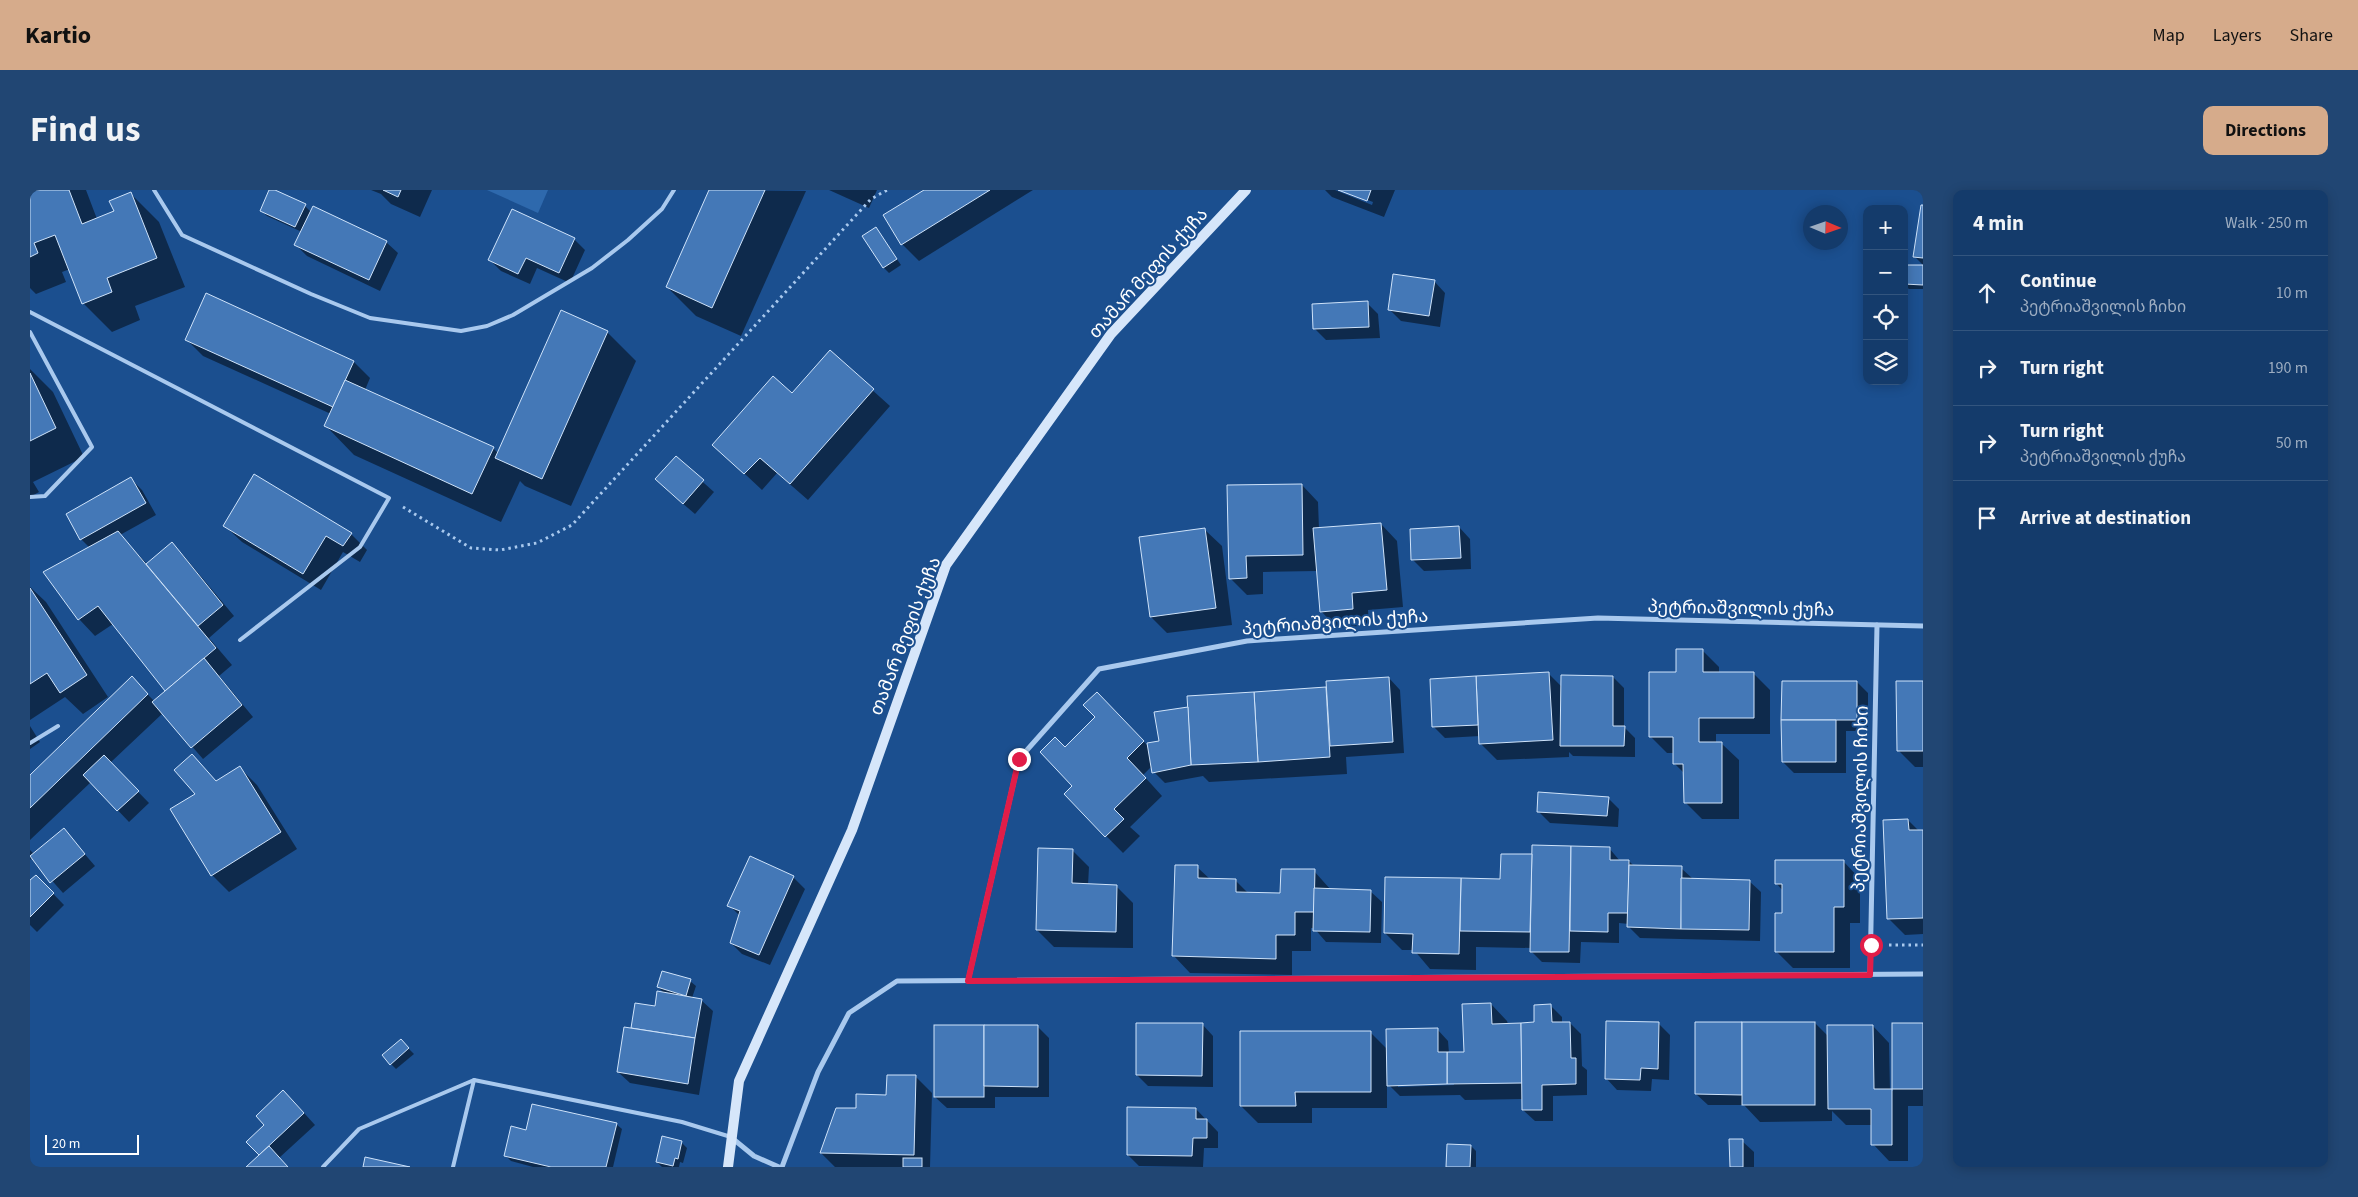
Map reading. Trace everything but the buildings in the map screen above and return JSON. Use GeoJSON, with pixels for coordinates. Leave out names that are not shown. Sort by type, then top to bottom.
{"type":"FeatureCollection","features":[{"type":"Feature","properties":{"kind":"street","name":"თამარ მეფის ქუჩა"},"geometry":{"type":"LineString","coordinates":[[728,1167],[739,1081],[852,830],[946,564],[1111,334],[1246,190]]}},
{"type":"Feature","properties":{"kind":"street","name":"პეტრიაშვილის ქუჩა"},"geometry":{"type":"LineString","coordinates":[[968,981],[1019,759],[1098,669],[1247,641],[1598,618],[1923,626]]}},
{"type":"Feature","properties":{"kind":"street","name":"პეტრიაშვილის ჩიხი"},"geometry":{"type":"LineString","coordinates":[[1870,975],[1877,625]]}},
{"type":"Feature","properties":{"kind":"street"},"geometry":{"type":"LineString","coordinates":[[731,1137],[754,1156],[781,1167],[818,1072],[849,1013],[896,981],[1923,974]]}},
{"type":"Feature","properties":{"kind":"lane"},"geometry":{"type":"LineString","coordinates":[[154,190],[182,235],[370,318],[461,331],[487,326],[513,315],[592,268],[628,240],[662,209],[674,190]]}},
{"type":"Feature","properties":{"kind":"lane"},"geometry":{"type":"LineString","coordinates":[[30,312],[390,498],[360,547],[240,640]]}},
{"type":"Feature","properties":{"kind":"lane"},"geometry":{"type":"LineString","coordinates":[[30,332],[92,447],[45,496],[30,497]]}},
{"type":"Feature","properties":{"kind":"lane"},"geometry":{"type":"LineString","coordinates":[[30,743],[58,726]]}},
{"type":"Feature","properties":{"kind":"lane"},"geometry":{"type":"LineString","coordinates":[[323,1167],[359,1128],[474,1080],[682,1122],[731,1137]]}},
{"type":"Feature","properties":{"kind":"lane"},"geometry":{"type":"LineString","coordinates":[[453,1167],[474,1080]]}},
{"type":"Feature","properties":{"kind":"path"},"geometry":{"type":"LineString","coordinates":[[390,498],[471,548],[500,550],[536,543],[572,525],[871,199],[887,190]]}},
{"type":"Feature","properties":{"kind":"path"},"geometry":{"type":"LineString","coordinates":[[1871,945],[1923,945]]}},
{"type":"Feature","properties":{"kind":"shaded area"},"geometry":{"type":"Polygon","coordinates":[[[487,190],[548,190],[538,213],[487,190]]]}},
{"type":"Feature","properties":{"kind":"route"},"geometry":{"type":"LineString","coordinates":[[1019,759],[968,981],[1870,975],[1871,945]]}}]}
